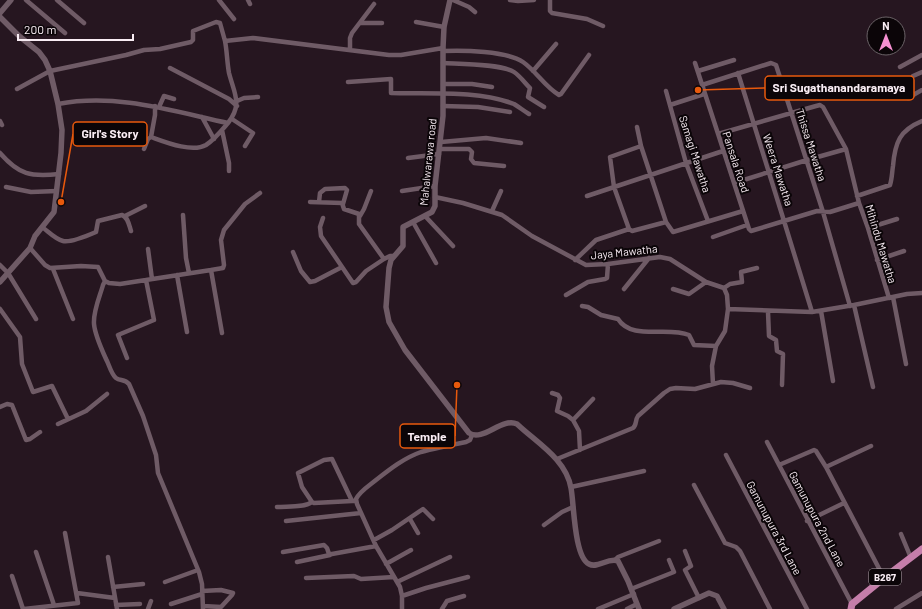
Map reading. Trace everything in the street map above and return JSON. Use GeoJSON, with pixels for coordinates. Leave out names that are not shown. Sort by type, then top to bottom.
{"type":"FeatureCollection","features":[{"type":"Feature","properties":{"kind":"main road","name":"B267"},"geometry":{"type":"LineString","coordinates":[[852,607],[884,578],[922,549]]}},
{"type":"Feature","properties":{"kind":"street"},"geometry":{"type":"LineString","coordinates":[[0,13],[11,0]]}},
{"type":"Feature","properties":{"kind":"street"},"geometry":{"type":"LineString","coordinates":[[26,0],[65,33]]}},
{"type":"Feature","properties":{"kind":"street"},"geometry":{"type":"LineString","coordinates":[[57,0],[84,23]]}},
{"type":"Feature","properties":{"kind":"street"},"geometry":{"type":"LineString","coordinates":[[219,0],[234,19]]}},
{"type":"Feature","properties":{"kind":"street"},"geometry":{"type":"LineString","coordinates":[[451,0],[469,7],[475,12]]}},
{"type":"Feature","properties":{"kind":"street","name":"Mahalwarawa road"},"geometry":{"type":"LineString","coordinates":[[451,0],[444,27],[443,106],[434,209],[425,216],[403,228],[403,246],[390,262],[386,300],[387,314],[392,329],[405,350],[472,435]]}},
{"type":"Feature","properties":{"kind":"street"},"geometry":{"type":"LineString","coordinates":[[510,0],[533,0]]}},
{"type":"Feature","properties":{"kind":"street"},"geometry":{"type":"LineString","coordinates":[[550,0],[550,11],[552,14],[587,19],[603,26]]}},
{"type":"Feature","properties":{"kind":"street"},"geometry":{"type":"LineString","coordinates":[[350,50],[350,36],[374,4]]}},
{"type":"Feature","properties":{"kind":"street"},"geometry":{"type":"LineString","coordinates":[[0,17],[19,36],[39,52],[45,60],[50,72],[58,104],[62,130],[59,174],[54,212],[35,236],[30,248],[0,282]]}},
{"type":"Feature","properties":{"kind":"street"},"geometry":{"type":"LineString","coordinates":[[17,89],[50,72],[144,50],[160,49],[191,42],[193,40],[194,31],[216,22],[220,23],[225,41],[229,71],[237,101],[235,115],[214,139],[206,145],[196,149],[172,144],[151,137]]}},
{"type":"Feature","properties":{"kind":"street"},"geometry":{"type":"LineString","coordinates":[[416,22],[444,27]]}},
{"type":"Feature","properties":{"kind":"street"},"geometry":{"type":"LineString","coordinates":[[360,23],[382,23]]}},
{"type":"Feature","properties":{"kind":"street"},"geometry":{"type":"LineString","coordinates":[[225,41],[254,38],[395,55],[443,49],[502,55],[522,61],[550,88],[560,95],[589,55]]}},
{"type":"Feature","properties":{"kind":"street"},"geometry":{"type":"LineString","coordinates":[[533,71],[556,44]]}},
{"type":"Feature","properties":{"kind":"street"},"geometry":{"type":"LineString","coordinates":[[900,67],[922,54]]}},
{"type":"Feature","properties":{"kind":"street"},"geometry":{"type":"LineString","coordinates":[[698,71],[734,60]]}},
{"type":"Feature","properties":{"kind":"street"},"geometry":{"type":"LineString","coordinates":[[443,63],[477,64],[515,72],[530,88],[528,97],[544,107]]}},
{"type":"Feature","properties":{"kind":"street","name":"Pansala Road"},"geometry":{"type":"LineString","coordinates":[[695,63],[747,225]]}},
{"type":"Feature","properties":{"kind":"street","name":"Thissa Mawatha"},"geometry":{"type":"LineString","coordinates":[[702,85],[771,63],[776,65],[852,306],[873,387]]}},
{"type":"Feature","properties":{"kind":"street"},"geometry":{"type":"LineString","coordinates":[[170,68],[229,99],[237,106]]}},
{"type":"Feature","properties":{"kind":"street"},"geometry":{"type":"LineString","coordinates":[[913,76],[922,72]]}},
{"type":"Feature","properties":{"kind":"street","name":"Weera Mawatha"},"geometry":{"type":"LineString","coordinates":[[738,74],[784,221],[817,211],[830,212],[859,203]]}},
{"type":"Feature","properties":{"kind":"street"},"geometry":{"type":"LineString","coordinates":[[348,82],[391,79],[391,94],[486,96],[514,104],[529,114]]}},
{"type":"Feature","properties":{"kind":"street"},"geometry":{"type":"LineString","coordinates":[[443,84],[472,84],[492,88]]}},
{"type":"Feature","properties":{"kind":"street"},"geometry":{"type":"LineString","coordinates":[[908,98],[922,90]]}},
{"type":"Feature","properties":{"kind":"street","name":"Samagi Mawatha"},"geometry":{"type":"LineString","coordinates":[[666,91],[686,163],[708,221]]}},
{"type":"Feature","properties":{"kind":"street"},"geometry":{"type":"LineString","coordinates":[[670,105],[704,94]]}},
{"type":"Feature","properties":{"kind":"street"},"geometry":{"type":"LineString","coordinates":[[144,149],[148,139],[151,137],[157,106],[164,96],[174,99]]}},
{"type":"Feature","properties":{"kind":"street"},"geometry":{"type":"LineString","coordinates":[[237,101],[244,98],[258,97]]}},
{"type":"Feature","properties":{"kind":"street"},"geometry":{"type":"LineString","coordinates":[[58,104],[78,100],[100,100],[157,106],[202,117],[230,121],[253,133],[245,146]]}},
{"type":"Feature","properties":{"kind":"street","name":"Mihindu Mawatha"},"geometry":{"type":"LineString","coordinates":[[791,112],[820,105],[823,107],[846,149],[859,203],[891,298],[906,364]]}},
{"type":"Feature","properties":{"kind":"street"},"geometry":{"type":"LineString","coordinates":[[443,106],[478,106],[510,112]]}},
{"type":"Feature","properties":{"kind":"street"},"geometry":{"type":"LineString","coordinates":[[718,134],[791,112]]}},
{"type":"Feature","properties":{"kind":"street"},"geometry":{"type":"LineString","coordinates":[[202,117],[214,139]]}},
{"type":"Feature","properties":{"kind":"street"},"geometry":{"type":"LineString","coordinates":[[857,196],[890,185],[894,152],[902,134],[911,126],[922,121]]}},
{"type":"Feature","properties":{"kind":"street"},"geometry":{"type":"LineString","coordinates":[[637,127],[641,146],[652,175],[666,222],[673,232],[743,211]]}},
{"type":"Feature","properties":{"kind":"street"},"geometry":{"type":"LineString","coordinates":[[222,130],[229,163],[229,171]]}},
{"type":"Feature","properties":{"kind":"street"},"geometry":{"type":"LineString","coordinates":[[440,142],[486,138],[521,143]]}},
{"type":"Feature","properties":{"kind":"street"},"geometry":{"type":"LineString","coordinates":[[629,229],[614,187],[610,157],[641,146]]}},
{"type":"Feature","properties":{"kind":"street"},"geometry":{"type":"LineString","coordinates":[[408,158],[440,151],[469,149],[472,152],[471,159],[474,163],[504,166]]}},
{"type":"Feature","properties":{"kind":"street"},"geometry":{"type":"LineString","coordinates":[[734,183],[846,149]]}},
{"type":"Feature","properties":{"kind":"street"},"geometry":{"type":"LineString","coordinates":[[587,196],[723,151]]}},
{"type":"Feature","properties":{"kind":"street"},"geometry":{"type":"LineString","coordinates":[[0,153],[10,165],[23,172],[35,176],[59,174]]}},
{"type":"Feature","properties":{"kind":"street"},"geometry":{"type":"LineString","coordinates":[[402,191],[435,186]]}},
{"type":"Feature","properties":{"kind":"street"},"geometry":{"type":"LineString","coordinates":[[6,187],[31,192],[57,191]]}},
{"type":"Feature","properties":{"kind":"street"},"geometry":{"type":"LineString","coordinates":[[318,202],[320,193],[325,189],[345,188],[347,190],[343,204],[344,209],[357,213],[360,216]]}},
{"type":"Feature","properties":{"kind":"street"},"geometry":{"type":"LineString","coordinates":[[370,191],[360,216],[360,224],[384,258]]}},
{"type":"Feature","properties":{"kind":"street"},"geometry":{"type":"LineString","coordinates":[[492,211],[501,191]]}},
{"type":"Feature","properties":{"kind":"street"},"geometry":{"type":"LineString","coordinates":[[30,248],[44,265],[53,269],[81,266],[98,267],[105,281],[109,283],[120,284],[220,269],[223,268],[224,265],[221,240],[224,230],[245,204],[260,193]]}},
{"type":"Feature","properties":{"kind":"street","name":"Jaya Mawatha"},"geometry":{"type":"LineString","coordinates":[[435,197],[492,211],[575,260],[589,265],[660,257],[670,259],[706,282],[724,288]]}},
{"type":"Feature","properties":{"kind":"street"},"geometry":{"type":"LineString","coordinates":[[310,202],[341,202],[343,204]]}},
{"type":"Feature","properties":{"kind":"street"},"geometry":{"type":"LineString","coordinates":[[42,227],[59,239],[69,242],[96,232],[97,223],[100,220],[122,215],[125,216],[145,206]]}},
{"type":"Feature","properties":{"kind":"street"},"geometry":{"type":"LineString","coordinates":[[183,215],[186,258],[189,273]]}},
{"type":"Feature","properties":{"kind":"street"},"geometry":{"type":"LineString","coordinates":[[125,216],[128,220],[131,231]]}},
{"type":"Feature","properties":{"kind":"street"},"geometry":{"type":"LineString","coordinates":[[425,216],[453,246]]}},
{"type":"Feature","properties":{"kind":"street"},"geometry":{"type":"LineString","coordinates":[[323,218],[320,228],[321,236],[351,281],[354,283],[366,271],[384,258],[394,256]]}},
{"type":"Feature","properties":{"kind":"street"},"geometry":{"type":"LineString","coordinates":[[868,228],[897,219]]}},
{"type":"Feature","properties":{"kind":"street"},"geometry":{"type":"LineString","coordinates":[[713,237],[747,225],[748,230],[751,231],[784,221],[812,312]]}},
{"type":"Feature","properties":{"kind":"street"},"geometry":{"type":"LineString","coordinates":[[413,222],[436,264]]}},
{"type":"Feature","properties":{"kind":"street"},"geometry":{"type":"LineString","coordinates":[[575,260],[596,240],[629,229],[635,231],[666,222]]}},
{"type":"Feature","properties":{"kind":"street"},"geometry":{"type":"LineString","coordinates":[[148,249],[152,279]]}},
{"type":"Feature","properties":{"kind":"street"},"geometry":{"type":"LineString","coordinates":[[877,260],[904,251]]}},
{"type":"Feature","properties":{"kind":"street"},"geometry":{"type":"LineString","coordinates":[[294,252],[301,270],[310,282],[315,281],[342,267]]}},
{"type":"Feature","properties":{"kind":"street"},"geometry":{"type":"LineString","coordinates":[[624,289],[650,258]]}},
{"type":"Feature","properties":{"kind":"street"},"geometry":{"type":"LineString","coordinates":[[566,295],[588,282],[605,279],[608,264]]}},
{"type":"Feature","properties":{"kind":"street"},"geometry":{"type":"LineString","coordinates":[[0,266],[8,273],[36,318]]}},
{"type":"Feature","properties":{"kind":"street"},"geometry":{"type":"LineString","coordinates":[[713,384],[712,366],[716,346],[725,331],[728,309],[727,295],[724,288],[730,284],[742,282],[741,272],[757,268]]}},
{"type":"Feature","properties":{"kind":"street"},"geometry":{"type":"LineString","coordinates":[[53,269],[73,320]]}},
{"type":"Feature","properties":{"kind":"street"},"geometry":{"type":"LineString","coordinates":[[211,270],[222,333]]}},
{"type":"Feature","properties":{"kind":"street"},"geometry":{"type":"LineString","coordinates":[[177,275],[187,332]]}},
{"type":"Feature","properties":{"kind":"street"},"geometry":{"type":"LineString","coordinates":[[127,358],[118,335],[154,320],[146,280]]}},
{"type":"Feature","properties":{"kind":"street"},"geometry":{"type":"LineString","coordinates":[[105,281],[94,319],[97,336],[114,375],[118,379],[127,381],[134,393],[156,455],[158,473],[198,570],[202,592],[203,607],[221,607],[233,594],[221,590],[202,592],[171,604]]}},
{"type":"Feature","properties":{"kind":"street"},"geometry":{"type":"LineString","coordinates":[[673,289],[689,294],[706,282]]}},
{"type":"Feature","properties":{"kind":"street"},"geometry":{"type":"LineString","coordinates":[[728,309],[768,312],[812,312],[852,306],[907,294],[922,293]]}},
{"type":"Feature","properties":{"kind":"street"},"geometry":{"type":"LineString","coordinates":[[582,306],[588,307],[602,315],[618,319],[623,326],[636,331],[683,333],[689,335],[694,345],[716,346]]}},
{"type":"Feature","properties":{"kind":"street"},"geometry":{"type":"LineString","coordinates":[[0,309],[20,337],[22,364],[33,392],[52,386],[68,419]]}},
{"type":"Feature","properties":{"kind":"street"},"geometry":{"type":"LineString","coordinates":[[821,311],[833,381]]}},
{"type":"Feature","properties":{"kind":"street"},"geometry":{"type":"LineString","coordinates":[[768,312],[769,336],[776,340],[777,351],[782,353],[783,356],[782,385]]}},
{"type":"Feature","properties":{"kind":"street"},"geometry":{"type":"LineString","coordinates":[[557,459],[633,428],[636,426],[636,419],[638,416],[670,389],[695,389],[721,382],[733,383],[750,388]]}},
{"type":"Feature","properties":{"kind":"street"},"geometry":{"type":"LineString","coordinates":[[552,393],[558,395],[560,398],[557,411],[573,420],[579,431],[580,450]]}},
{"type":"Feature","properties":{"kind":"street"},"geometry":{"type":"LineString","coordinates":[[58,424],[86,411],[107,394]]}},
{"type":"Feature","properties":{"kind":"street"},"geometry":{"type":"LineString","coordinates":[[573,420],[593,399]]}},
{"type":"Feature","properties":{"kind":"street"},"geometry":{"type":"LineString","coordinates":[[0,407],[7,404],[12,405],[26,440],[40,432]]}},
{"type":"Feature","properties":{"kind":"street"},"geometry":{"type":"LineString","coordinates":[[354,501],[373,482],[393,467],[407,459],[420,453],[466,442],[470,440],[472,435],[479,435],[506,423],[513,422],[557,459],[567,473],[571,487],[577,539],[584,560],[590,565],[615,560],[618,557],[659,541]]}},
{"type":"Feature","properties":{"kind":"street","name":"Gamunupura 2nd Lane"},"geometry":{"type":"LineString","coordinates":[[767,442],[852,607]]}},
{"type":"Feature","properties":{"kind":"street"},"geometry":{"type":"LineString","coordinates":[[826,467],[870,446]]}},
{"type":"Feature","properties":{"kind":"street"},"geometry":{"type":"LineString","coordinates":[[779,465],[814,450],[816,451],[826,467],[884,578]]}},
{"type":"Feature","properties":{"kind":"street","name":"Gamunupura 3rd Lane"},"geometry":{"type":"LineString","coordinates":[[726,455],[807,609]]}},
{"type":"Feature","properties":{"kind":"street"},"geometry":{"type":"LineString","coordinates":[[312,502],[302,487],[298,473],[330,458],[333,460],[361,512],[376,546],[396,579],[402,596],[402,609]]}},
{"type":"Feature","properties":{"kind":"street"},"geometry":{"type":"LineString","coordinates":[[571,487],[644,471]]}},
{"type":"Feature","properties":{"kind":"street"},"geometry":{"type":"LineString","coordinates":[[694,485],[725,544],[736,547],[740,551],[770,609]]}},
{"type":"Feature","properties":{"kind":"street"},"geometry":{"type":"LineString","coordinates":[[277,507],[302,506],[308,505],[312,502],[354,501]]}},
{"type":"Feature","properties":{"kind":"street"},"geometry":{"type":"LineString","coordinates":[[807,521],[844,503]]}},
{"type":"Feature","properties":{"kind":"street"},"geometry":{"type":"LineString","coordinates":[[544,525],[558,514],[573,507]]}},
{"type":"Feature","properties":{"kind":"street"},"geometry":{"type":"LineString","coordinates":[[374,540],[410,519],[423,509],[433,520]]}},
{"type":"Feature","properties":{"kind":"street"},"geometry":{"type":"LineString","coordinates":[[286,521],[361,512]]}},
{"type":"Feature","properties":{"kind":"street"},"geometry":{"type":"LineString","coordinates":[[410,519],[418,533]]}},
{"type":"Feature","properties":{"kind":"street"},"geometry":{"type":"LineString","coordinates":[[12,576],[23,609],[76,604],[79,601],[65,533]]}},
{"type":"Feature","properties":{"kind":"street"},"geometry":{"type":"LineString","coordinates":[[901,534],[910,558]]}},
{"type":"Feature","properties":{"kind":"street"},"geometry":{"type":"LineString","coordinates":[[283,552],[324,545],[330,554]]}},
{"type":"Feature","properties":{"kind":"street"},"geometry":{"type":"LineString","coordinates":[[297,562],[330,554],[376,546]]}},
{"type":"Feature","properties":{"kind":"street"},"geometry":{"type":"LineString","coordinates":[[386,564],[411,550]]}},
{"type":"Feature","properties":{"kind":"street"},"geometry":{"type":"LineString","coordinates":[[685,551],[691,566],[685,570],[699,598]]}},
{"type":"Feature","properties":{"kind":"street"},"geometry":{"type":"LineString","coordinates":[[36,552],[54,605]]}},
{"type":"Feature","properties":{"kind":"street"},"geometry":{"type":"LineString","coordinates":[[108,557],[117,607],[140,604]]}},
{"type":"Feature","properties":{"kind":"street"},"geometry":{"type":"LineString","coordinates":[[306,578],[354,576],[361,579],[396,579],[450,557]]}},
{"type":"Feature","properties":{"kind":"street"},"geometry":{"type":"LineString","coordinates":[[615,560],[620,564],[638,607],[627,609]]}},
{"type":"Feature","properties":{"kind":"street"},"geometry":{"type":"LineString","coordinates":[[598,609],[674,572],[669,560]]}},
{"type":"Feature","properties":{"kind":"street"},"geometry":{"type":"LineString","coordinates":[[165,582],[198,570]]}},
{"type":"Feature","properties":{"kind":"street"},"geometry":{"type":"LineString","coordinates":[[402,596],[468,577]]}},
{"type":"Feature","properties":{"kind":"street"},"geometry":{"type":"LineString","coordinates":[[113,586],[143,584]]}},
{"type":"Feature","properties":{"kind":"street"},"geometry":{"type":"LineString","coordinates":[[77,593],[115,598]]}},
{"type":"Feature","properties":{"kind":"street"},"geometry":{"type":"LineString","coordinates":[[896,609],[922,593]]}},
{"type":"Feature","properties":{"kind":"street"},"geometry":{"type":"LineString","coordinates":[[674,609],[709,594],[715,594],[719,598],[724,609]]}},
{"type":"Feature","properties":{"kind":"street"},"geometry":{"type":"LineString","coordinates":[[442,609],[447,602],[464,596]]}},
{"type":"Feature","properties":{"kind":"street"},"geometry":{"type":"LineString","coordinates":[[148,609],[151,602]]}},
{"type":"Feature","properties":{"kind":"place","name":"Sri Sugathanandaramaya"},"geometry":{"type":"Point","coordinates":[698,90]}},
{"type":"Feature","properties":{"kind":"place","name":"Girl's Story"},"geometry":{"type":"Point","coordinates":[61,202]}},
{"type":"Feature","properties":{"kind":"place","name":"Temple"},"geometry":{"type":"Point","coordinates":[457,385]}}]}
